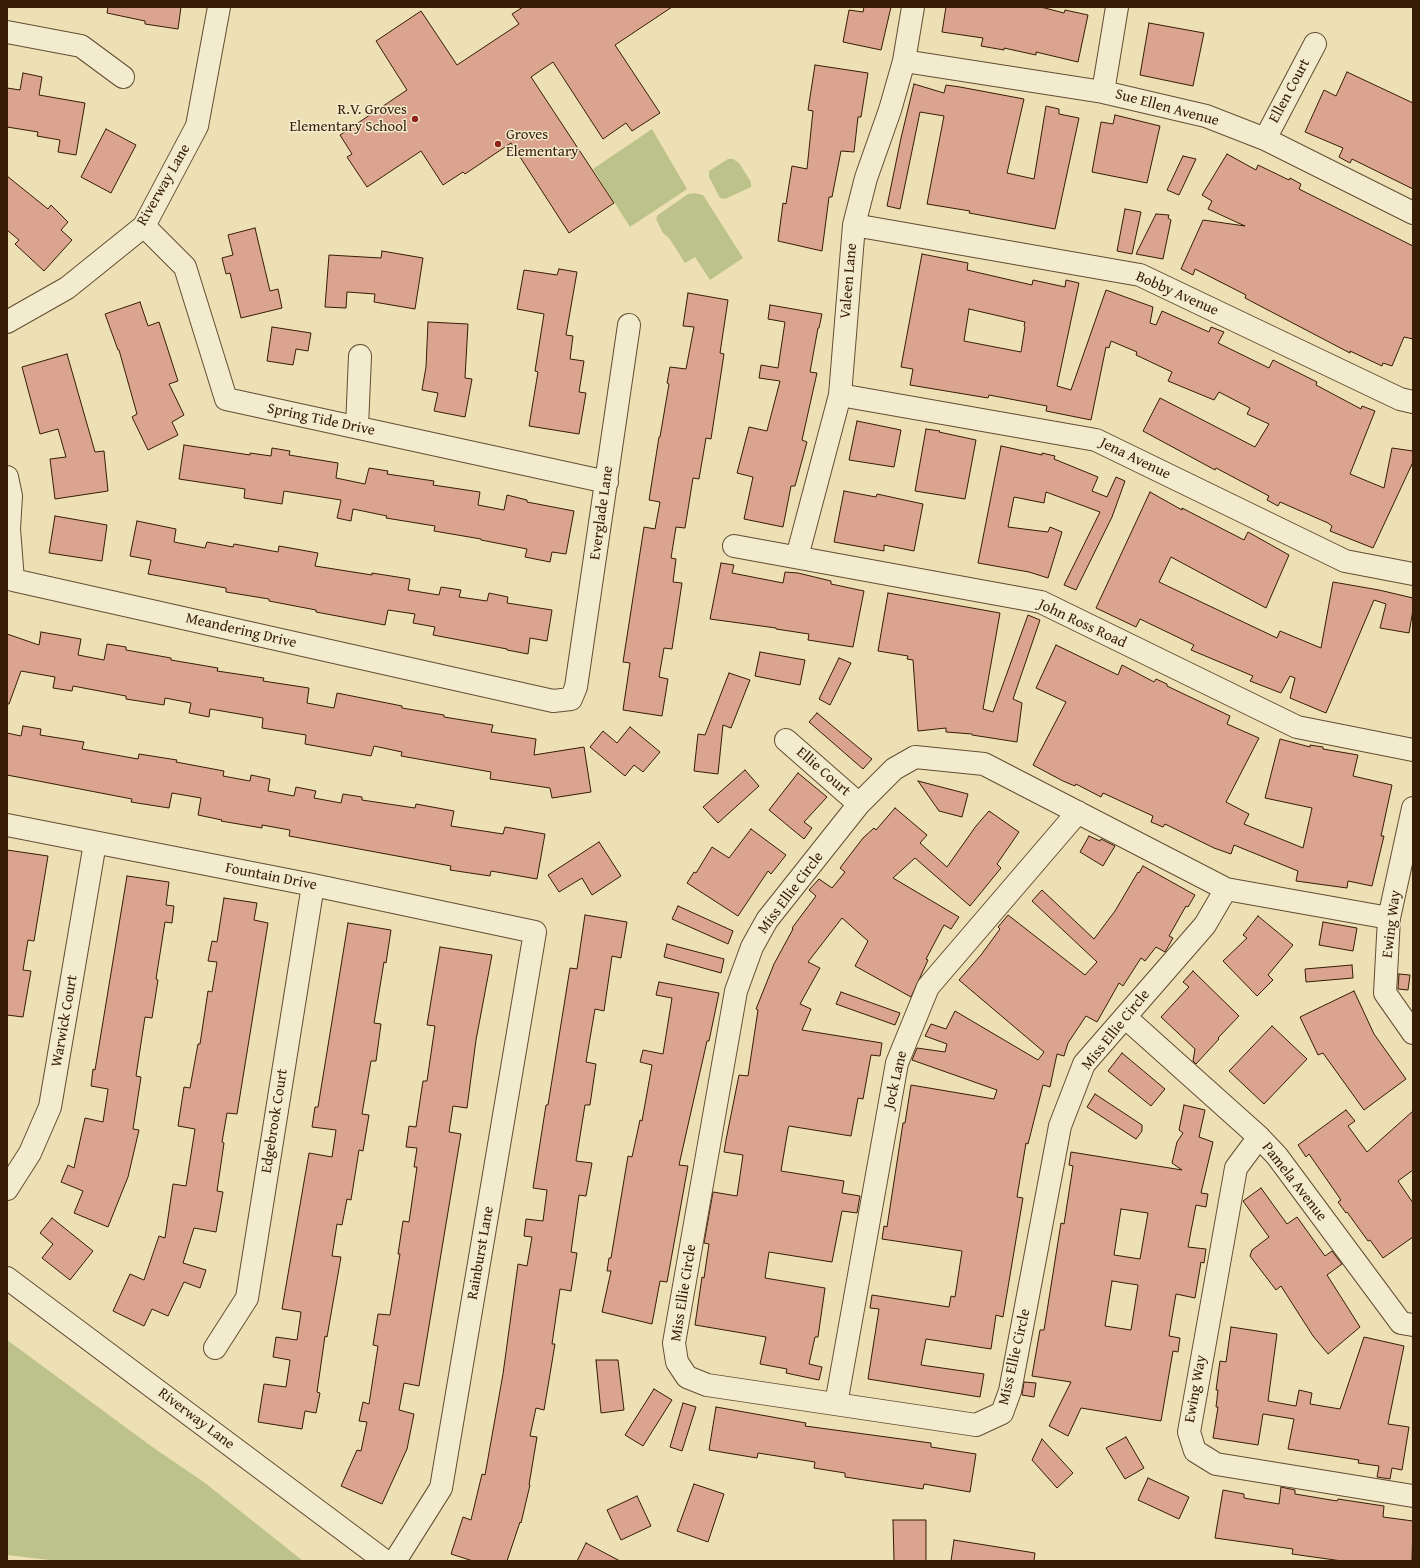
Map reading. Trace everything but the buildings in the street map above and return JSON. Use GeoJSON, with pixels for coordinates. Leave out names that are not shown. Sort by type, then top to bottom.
{"type":"FeatureCollection","features":[{"type":"Feature","properties":{"kind":"street","name":"Riverway Lane"},"geometry":{"type":"LineString","coordinates":[[7,322],[67,288],[144,226],[197,126],[219,7]]}},
{"type":"Feature","properties":{"kind":"street","name":"Valeen Lane"},"geometry":{"type":"LineString","coordinates":[[796,556],[840,395],[854,225],[866,178],[890,110],[904,62],[913,7]]}},
{"type":"Feature","properties":{"kind":"street"},"geometry":{"type":"LineString","coordinates":[[1103,92],[1117,7]]}},
{"type":"Feature","properties":{"kind":"street"},"geometry":{"type":"LineString","coordinates":[[7,32],[81,46],[123,77]]}},
{"type":"Feature","properties":{"kind":"street","name":"Ellen Court"},"geometry":{"type":"LineString","coordinates":[[1265,139],[1315,44]]}},
{"type":"Feature","properties":{"kind":"street","name":"Sue Ellen Avenue"},"geometry":{"type":"LineString","coordinates":[[904,62],[1103,92],[1206,116],[1265,139],[1413,213]]}},
{"type":"Feature","properties":{"kind":"street","name":"Bobby Avenue"},"geometry":{"type":"LineString","coordinates":[[854,225],[1140,275],[1400,399],[1413,402]]}},
{"type":"Feature","properties":{"kind":"street","name":"Spring Tide Drive"},"geometry":{"type":"LineString","coordinates":[[144,226],[185,267],[226,400],[607,482]]}},
{"type":"Feature","properties":{"kind":"street","name":"Everglade Lane"},"geometry":{"type":"LineString","coordinates":[[571,699],[576,687],[629,325]]}},
{"type":"Feature","properties":{"kind":"street"},"geometry":{"type":"LineString","coordinates":[[357,427],[360,356]]}},
{"type":"Feature","properties":{"kind":"street","name":"Jena Avenue"},"geometry":{"type":"LineString","coordinates":[[840,395],[1096,440],[1345,561],[1413,574]]}},
{"type":"Feature","properties":{"kind":"street","name":"Meandering Drive"},"geometry":{"type":"LineString","coordinates":[[7,477],[11,496],[9,529],[13,580],[553,701],[571,699]]}},
{"type":"Feature","properties":{"kind":"street","name":"John Ross Road"},"geometry":{"type":"LineString","coordinates":[[734,546],[796,556],[1041,602],[1297,728],[1413,750]]}},
{"type":"Feature","properties":{"kind":"street","name":"Ellie Court"},"geometry":{"type":"LineString","coordinates":[[786,740],[859,804]]}},
{"type":"Feature","properties":{"kind":"street","name":"Miss Ellie Circle"},"geometry":{"type":"LineString","coordinates":[[1226,889],[1205,925],[1084,1064],[1060,1126],[1010,1391],[1002,1413],[976,1425],[707,1384],[687,1377],[677,1362],[674,1343],[736,991],[752,947],[767,920],[859,804],[894,769],[916,757],[984,764],[1226,889],[1389,918]]}},
{"type":"Feature","properties":{"kind":"street","name":"Ewing Way"},"geometry":{"type":"LineString","coordinates":[[1413,808],[1389,918],[1385,993],[1413,1033]]}},
{"type":"Feature","properties":{"kind":"street","name":"Jock Lane"},"geometry":{"type":"LineString","coordinates":[[836,1404],[897,1063],[902,1049],[928,987],[1078,812]]}},
{"type":"Feature","properties":{"kind":"street","name":"Fountain Drive"},"geometry":{"type":"LineString","coordinates":[[7,825],[313,885],[535,932]]}},
{"type":"Feature","properties":{"kind":"street","name":"Warwick Court"},"geometry":{"type":"LineString","coordinates":[[7,1189],[30,1153],[50,1107],[95,843]]}},
{"type":"Feature","properties":{"kind":"street","name":"Edgebrook Court"},"geometry":{"type":"LineString","coordinates":[[215,1348],[247,1298],[313,885]]}},
{"type":"Feature","properties":{"kind":"street","name":"Rainburst Lane"},"geometry":{"type":"LineString","coordinates":[[395,1561],[441,1488],[535,932]]}},
{"type":"Feature","properties":{"kind":"street","name":"Pamela Avenue"},"geometry":{"type":"LineString","coordinates":[[1125,1017],[1259,1136],[1277,1156],[1401,1323],[1413,1325]]}},
{"type":"Feature","properties":{"kind":"street","name":"Ewing Way"},"geometry":{"type":"LineString","coordinates":[[1259,1136],[1236,1168],[1189,1432],[1195,1451],[1216,1464],[1413,1496]]}},
{"type":"Feature","properties":{"kind":"street","name":"Riverway Lane"},"geometry":{"type":"LineString","coordinates":[[7,1278],[385,1561]]}},
{"type":"Feature","properties":{"kind":"green space"},"geometry":{"type":"Polygon","coordinates":[[[652,129],[687,189],[630,227],[593,169],[652,129]]]}},
{"type":"Feature","properties":{"kind":"green space"},"geometry":{"type":"Polygon","coordinates":[[[728,159],[733,159],[739,163],[751,182],[751,187],[725,199],[720,198],[709,177],[709,171],[728,159]]]}},
{"type":"Feature","properties":{"kind":"green space"},"geometry":{"type":"Polygon","coordinates":[[[694,193],[703,195],[743,258],[710,280],[695,257],[685,263],[669,238],[663,233],[656,219],[658,215],[688,194],[694,193]]]}},
{"type":"Feature","properties":{"kind":"green space"},"geometry":{"type":"Polygon","coordinates":[[[7,1340],[151,1446],[205,1483],[303,1561],[58,1561],[7,1555],[7,1340]]]}},
{"type":"Feature","properties":{"kind":"place","name":"R.V. Groves Elementary School"},"geometry":{"type":"Point","coordinates":[415,119]}},
{"type":"Feature","properties":{"kind":"place","name":"Groves Elementary"},"geometry":{"type":"Point","coordinates":[498,144]}}]}
